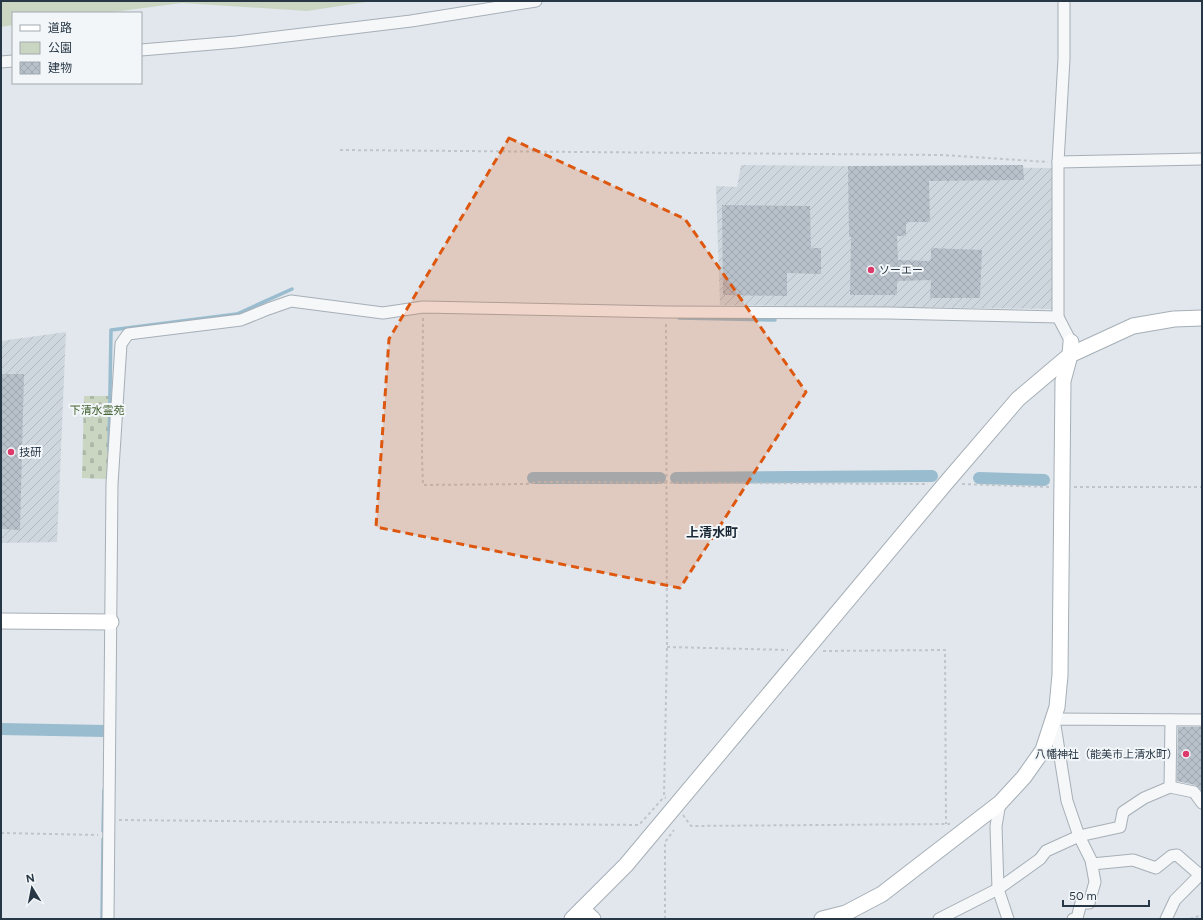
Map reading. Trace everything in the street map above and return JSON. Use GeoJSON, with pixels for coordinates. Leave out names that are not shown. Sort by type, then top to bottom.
{"type":"FeatureCollection","features":[{"type":"Feature","properties":{"kind":"street"},"geometry":{"type":"LineString","coordinates":[[142,50],[236,42],[403,22],[536,1]]}},
{"type":"Feature","properties":{"kind":"street"},"geometry":{"type":"LineString","coordinates":[[822,919],[846,913],[882,894],[1000,803],[1034,764],[1043,750],[1054,719],[1057,707],[1060,675],[1063,381],[1070,348],[1058,317],[1058,162],[1064,59],[1064,1]]}},
{"type":"Feature","properties":{"kind":"street"},"geometry":{"type":"LineString","coordinates":[[1,62],[12,61]]}},
{"type":"Feature","properties":{"kind":"street"},"geometry":{"type":"LineString","coordinates":[[1058,162],[1202,159]]}},
{"type":"Feature","properties":{"kind":"street"},"geometry":{"type":"LineString","coordinates":[[108,919],[112,484],[121,344],[128,334],[241,320],[291,301],[383,313],[422,307],[666,312],[880,313],[1058,317]]}},
{"type":"Feature","properties":{"kind":"street"},"geometry":{"type":"LineString","coordinates":[[582,916],[626,865],[680,811],[806,651],[1018,399],[1070,348],[1133,326],[1174,319],[1202,318]]}},
{"type":"Feature","properties":{"kind":"street"},"geometry":{"type":"LineString","coordinates":[[1,621],[111,622]]}},
{"type":"Feature","properties":{"kind":"street"},"geometry":{"type":"LineString","coordinates":[[1054,719],[1202,720]]}},
{"type":"Feature","properties":{"kind":"street"},"geometry":{"type":"LineString","coordinates":[[1054,719],[1067,801],[1079,836],[1091,860],[1095,882],[1089,903],[1081,903],[1075,919]]}},
{"type":"Feature","properties":{"kind":"street"},"geometry":{"type":"LineString","coordinates":[[1170,787],[1171,720]]}},
{"type":"Feature","properties":{"kind":"street"},"geometry":{"type":"LineString","coordinates":[[939,919],[998,889],[1040,859],[1046,851],[1079,836],[1120,827],[1123,812],[1144,798],[1170,787],[1194,792],[1202,803]]}},
{"type":"Feature","properties":{"kind":"street"},"geometry":{"type":"LineString","coordinates":[[1000,803],[996,826],[998,889],[1008,919]]}},
{"type":"Feature","properties":{"kind":"street"},"geometry":{"type":"LineString","coordinates":[[1092,864],[1133,860],[1156,868],[1171,856],[1177,855],[1201,874],[1175,900],[1166,919]]}},
{"type":"Feature","properties":{"kind":"path"},"geometry":{"type":"LineString","coordinates":[[340,150],[943,155],[1058,162]]}},
{"type":"Feature","properties":{"kind":"path"},"geometry":{"type":"LineString","coordinates":[[422,307],[423,485],[526,484],[537,482],[1202,487]]}},
{"type":"Feature","properties":{"kind":"path"},"geometry":{"type":"LineString","coordinates":[[110,820],[640,825],[664,797],[668,647],[666,312]]}},
{"type":"Feature","properties":{"kind":"path"},"geometry":{"type":"LineString","coordinates":[[668,647],[806,651],[945,650],[946,824]]}},
{"type":"Feature","properties":{"kind":"path"},"geometry":{"type":"LineString","coordinates":[[664,797],[680,811],[692,826],[971,824]]}},
{"type":"Feature","properties":{"kind":"path"},"geometry":{"type":"LineString","coordinates":[[680,811],[681,822]]}},
{"type":"Feature","properties":{"kind":"path"},"geometry":{"type":"LineString","coordinates":[[665,919],[665,842],[677,827]]}},
{"type":"Feature","properties":{"kind":"path"},"geometry":{"type":"LineString","coordinates":[[1,833],[109,835]]}},
{"type":"Feature","properties":{"kind":"path"},"geometry":{"type":"LineString","coordinates":[[1190,919],[1202,915]]}},
{"type":"Feature","properties":{"kind":"highlighted area"},"geometry":{"type":"Polygon","coordinates":[[[509,138],[685,219],[806,392],[680,588],[376,527],[389,339],[509,138]]]}},
{"type":"Feature","properties":{"kind":"shaded area","name":"ソーエー"},"geometry":{"type":"Polygon","coordinates":[[[741,165],[1053,168],[1052,309],[720,305],[716,186],[737,187],[741,165]]]}},
{"type":"Feature","properties":{"kind":"shaded area"},"geometry":{"type":"Polygon","coordinates":[[[66,332],[57,542],[1,543],[1,341],[66,332]]]}},
{"type":"Feature","properties":{"kind":"green space"},"geometry":{"type":"Polygon","coordinates":[[[1,1],[373,1],[307,11],[182,3],[113,12],[12,12],[12,25],[1,27],[1,1]]]}},
{"type":"Feature","properties":{"kind":"green space","name":"下清水霊苑"},"geometry":{"type":"Polygon","coordinates":[[[84,396],[110,396],[107,479],[82,478],[84,396]]]}},
{"type":"Feature","properties":{"kind":"building"},"geometry":{"type":"Polygon","coordinates":[[[1023,165],[1024,180],[929,181],[930,222],[906,222],[906,236],[897,236],[898,260],[931,261],[931,248],[982,250],[980,298],[930,298],[931,280],[897,281],[897,295],[850,295],[851,237],[849,237],[848,166],[1023,165]]]}},
{"type":"Feature","properties":{"kind":"building"},"geometry":{"type":"Polygon","coordinates":[[[722,205],[810,206],[811,248],[821,248],[821,274],[787,273],[787,296],[723,295],[722,205]]]}},
{"type":"Feature","properties":{"kind":"building","name":"技研"},"geometry":{"type":"Polygon","coordinates":[[[1,374],[24,374],[20,530],[1,529],[1,374]]]}},
{"type":"Feature","properties":{"kind":"building","name":"八幡神社（能美市上清水町）"},"geometry":{"type":"Polygon","coordinates":[[[1178,727],[1202,727],[1202,791],[1195,785],[1177,781],[1178,727]]]}},
{"type":"Feature","properties":{"kind":"waterway"},"geometry":{"type":"LineString","coordinates":[[109,451],[111,330],[237,314],[292,289]]}},
{"type":"Feature","properties":{"kind":"waterway"},"geometry":{"type":"LineString","coordinates":[[679,318],[775,320]]}},
{"type":"Feature","properties":{"kind":"waterway"},"geometry":{"type":"LineString","coordinates":[[676,478],[932,476]]}},
{"type":"Feature","properties":{"kind":"waterway"},"geometry":{"type":"LineString","coordinates":[[533,478],[660,478]]}},
{"type":"Feature","properties":{"kind":"waterway"},"geometry":{"type":"LineString","coordinates":[[979,478],[1044,480]]}},
{"type":"Feature","properties":{"kind":"waterway"},"geometry":{"type":"LineString","coordinates":[[1,729],[105,731]]}},
{"type":"Feature","properties":{"kind":"waterway"},"geometry":{"type":"LineString","coordinates":[[103,831],[104,790]]}},
{"type":"Feature","properties":{"kind":"waterway"},"geometry":{"type":"LineString","coordinates":[[102,919],[103,839]]}},
{"type":"Feature","properties":{"kind":"place","name":"ソーエー"},"geometry":{"type":"Point","coordinates":[871,270]}},
{"type":"Feature","properties":{"kind":"place","name":"技研"},"geometry":{"type":"Point","coordinates":[11,452]}},
{"type":"Feature","properties":{"kind":"place","name":"八幡神社（能美市上清水町）"},"geometry":{"type":"Point","coordinates":[1186,754]}},
{"type":"Feature","properties":{"kind":"district","name":"上清水町"},"geometry":{"type":"Point","coordinates":[712,532]}}]}
